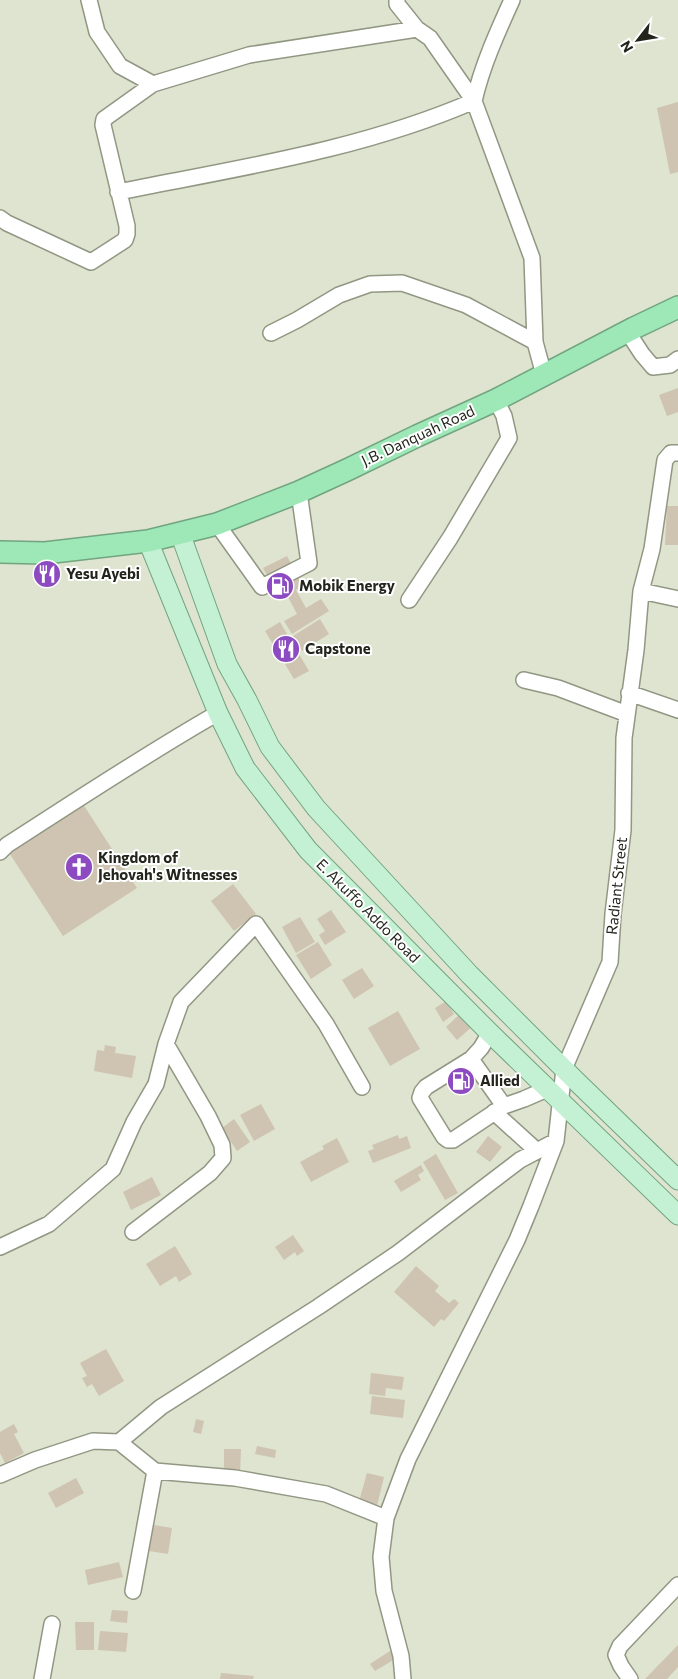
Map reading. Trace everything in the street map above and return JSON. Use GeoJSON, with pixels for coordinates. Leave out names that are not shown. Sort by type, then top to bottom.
{"type":"FeatureCollection","features":[{"type":"Feature","properties":{"kind":"highway","name":"J.B. Danquah Road"},"geometry":{"type":"LineString","coordinates":[[0,552],[45,553],[148,541],[217,524],[299,492],[496,400],[627,331],[678,307]]}},
{"type":"Feature","properties":{"kind":"main road","name":"E. Akuffo Addo Road"},"geometry":{"type":"LineString","coordinates":[[180,533],[227,664],[270,747],[322,815],[464,968],[678,1180]]}},
{"type":"Feature","properties":{"kind":"main road","name":"E. Akuffo Addo Road"},"geometry":{"type":"LineString","coordinates":[[148,541],[218,713],[245,768],[308,850],[547,1089],[678,1215]]}},
{"type":"Feature","properties":{"kind":"street"},"geometry":{"type":"LineString","coordinates":[[89,0],[97,32],[120,66],[153,84]]}},
{"type":"Feature","properties":{"kind":"street"},"geometry":{"type":"LineString","coordinates":[[397,0],[417,29],[430,38],[474,101],[532,258],[535,342],[544,375]]}},
{"type":"Feature","properties":{"kind":"street"},"geometry":{"type":"LineString","coordinates":[[474,101],[489,51],[512,0]]}},
{"type":"Feature","properties":{"kind":"street"},"geometry":{"type":"LineString","coordinates":[[0,218],[90,262],[125,240],[127,234],[127,226],[103,125],[104,119],[153,84],[249,55],[417,29]]}},
{"type":"Feature","properties":{"kind":"street"},"geometry":{"type":"LineString","coordinates":[[118,192],[342,147],[451,111],[474,101]]}},
{"type":"Feature","properties":{"kind":"street"},"geometry":{"type":"LineString","coordinates":[[271,333],[339,295],[370,284],[402,283],[466,305],[535,342]]}},
{"type":"Feature","properties":{"kind":"street"},"geometry":{"type":"LineString","coordinates":[[627,331],[653,367],[670,365],[678,359]]}},
{"type":"Feature","properties":{"kind":"street"},"geometry":{"type":"LineString","coordinates":[[409,600],[450,538],[509,438],[504,416],[496,400]]}},
{"type":"Feature","properties":{"kind":"street","name":"Radiant Street"},"geometry":{"type":"LineString","coordinates":[[403,1679],[401,1656],[384,1591],[380,1557],[386,1518],[408,1459],[517,1240],[556,1141],[564,1069],[610,962],[612,914],[624,830],[624,738],[636,650],[641,591],[652,549],[665,460],[671,453],[678,453]]}},
{"type":"Feature","properties":{"kind":"street"},"geometry":{"type":"LineString","coordinates":[[217,524],[262,587],[309,564],[299,492]]}},
{"type":"Feature","properties":{"kind":"street"},"geometry":{"type":"LineString","coordinates":[[641,591],[678,598]]}},
{"type":"Feature","properties":{"kind":"street"},"geometry":{"type":"LineString","coordinates":[[524,680],[558,688],[627,714]]}},
{"type":"Feature","properties":{"kind":"street"},"geometry":{"type":"LineString","coordinates":[[629,693],[678,710]]}},
{"type":"Feature","properties":{"kind":"street"},"geometry":{"type":"LineString","coordinates":[[0,852],[7,845],[106,781],[218,713]]}},
{"type":"Feature","properties":{"kind":"street"},"geometry":{"type":"LineString","coordinates":[[0,1247],[48,1224],[113,1169],[134,1122],[156,1084],[166,1044],[181,1002],[256,924],[326,1024],[362,1086]]}},
{"type":"Feature","properties":{"kind":"street"},"geometry":{"type":"LineString","coordinates":[[490,1032],[481,1048],[471,1059],[422,1092],[420,1098],[444,1137],[448,1140],[453,1140],[499,1109],[547,1089]]}},
{"type":"Feature","properties":{"kind":"street"},"geometry":{"type":"LineString","coordinates":[[133,1232],[210,1174],[223,1158],[222,1145],[208,1116],[166,1044]]}},
{"type":"Feature","properties":{"kind":"street"},"geometry":{"type":"LineString","coordinates":[[471,1059],[499,1109],[537,1151]]}},
{"type":"Feature","properties":{"kind":"street"},"geometry":{"type":"LineString","coordinates":[[118,1442],[161,1407],[398,1253],[520,1160],[556,1141]]}},
{"type":"Feature","properties":{"kind":"street"},"geometry":{"type":"LineString","coordinates":[[0,1475],[35,1460],[93,1440],[118,1442],[156,1471],[234,1478],[326,1494],[386,1518]]}},
{"type":"Feature","properties":{"kind":"street"},"geometry":{"type":"LineString","coordinates":[[133,1591],[156,1471]]}},
{"type":"Feature","properties":{"kind":"street"},"geometry":{"type":"LineString","coordinates":[[630,1679],[620,1666],[616,1655],[620,1646],[678,1585]]}},
{"type":"Feature","properties":{"kind":"street"},"geometry":{"type":"LineString","coordinates":[[42,1679],[52,1624]]}},
{"type":"Feature","properties":{"kind":"building"},"geometry":{"type":"Polygon","coordinates":[[[678,102],[678,172],[670,174],[657,108],[678,102]]]}},
{"type":"Feature","properties":{"kind":"building"},"geometry":{"type":"Polygon","coordinates":[[[678,388],[678,412],[667,416],[659,395],[678,388]]]}},
{"type":"Feature","properties":{"kind":"building"},"geometry":{"type":"Polygon","coordinates":[[[667,506],[678,506],[678,545],[665,545],[667,506]]]}},
{"type":"Feature","properties":{"kind":"building"},"geometry":{"type":"Polygon","coordinates":[[[287,556],[303,586],[296,590],[306,608],[321,599],[329,611],[292,634],[284,621],[297,614],[287,595],[280,599],[263,568],[287,556]]]}},
{"type":"Feature","properties":{"kind":"building"},"geometry":{"type":"Polygon","coordinates":[[[320,619],[329,634],[302,651],[293,636],[320,619]]]}},
{"type":"Feature","properties":{"kind":"building"},"geometry":{"type":"Polygon","coordinates":[[[280,622],[309,671],[294,679],[265,631],[280,622]]]}},
{"type":"Feature","properties":{"kind":"building"},"geometry":{"type":"Polygon","coordinates":[[[83,804],[137,888],[63,936],[8,851],[83,804]]]}},
{"type":"Feature","properties":{"kind":"building"},"geometry":{"type":"Polygon","coordinates":[[[233,884],[256,914],[234,931],[211,901],[233,884]]]}},
{"type":"Feature","properties":{"kind":"building"},"geometry":{"type":"Polygon","coordinates":[[[331,910],[346,932],[325,945],[319,935],[325,931],[317,919],[331,910]]]}},
{"type":"Feature","properties":{"kind":"building"},"geometry":{"type":"Polygon","coordinates":[[[300,917],[315,942],[296,953],[282,927],[300,917]]]}},
{"type":"Feature","properties":{"kind":"building"},"geometry":{"type":"Polygon","coordinates":[[[318,942],[332,965],[311,979],[296,955],[318,942]]]}},
{"type":"Feature","properties":{"kind":"building"},"geometry":{"type":"Polygon","coordinates":[[[362,968],[374,986],[354,999],[342,980],[362,968]]]}},
{"type":"Feature","properties":{"kind":"building"},"geometry":{"type":"Polygon","coordinates":[[[446,1001],[454,1014],[443,1022],[435,1008],[446,1001]]]}},
{"type":"Feature","properties":{"kind":"building"},"geometry":{"type":"Polygon","coordinates":[[[398,1011],[420,1049],[390,1066],[368,1028],[398,1011]]]}},
{"type":"Feature","properties":{"kind":"building"},"geometry":{"type":"Polygon","coordinates":[[[462,1012],[474,1025],[457,1040],[446,1027],[462,1012]]]}},
{"type":"Feature","properties":{"kind":"building"},"geometry":{"type":"Polygon","coordinates":[[[105,1045],[116,1047],[115,1053],[136,1056],[132,1078],[94,1071],[97,1050],[104,1051],[105,1045]]]}},
{"type":"Feature","properties":{"kind":"building"},"geometry":{"type":"Polygon","coordinates":[[[261,1104],[275,1129],[254,1141],[240,1115],[261,1104]]]}},
{"type":"Feature","properties":{"kind":"building"},"geometry":{"type":"Polygon","coordinates":[[[234,1119],[250,1142],[237,1151],[222,1128],[234,1119]]]}},
{"type":"Feature","properties":{"kind":"building"},"geometry":{"type":"Polygon","coordinates":[[[398,1135],[399,1139],[407,1136],[411,1148],[373,1163],[368,1151],[374,1149],[372,1145],[398,1135]]]}},
{"type":"Feature","properties":{"kind":"building"},"geometry":{"type":"Polygon","coordinates":[[[488,1136],[502,1147],[490,1162],[476,1152],[488,1136]]]}},
{"type":"Feature","properties":{"kind":"building"},"geometry":{"type":"Polygon","coordinates":[[[337,1138],[349,1162],[311,1182],[300,1162],[324,1149],[322,1146],[337,1138]]]}},
{"type":"Feature","properties":{"kind":"building"},"geometry":{"type":"Polygon","coordinates":[[[436,1154],[458,1193],[445,1200],[423,1162],[436,1154]]]}},
{"type":"Feature","properties":{"kind":"building"},"geometry":{"type":"Polygon","coordinates":[[[421,1165],[424,1171],[418,1175],[421,1180],[401,1192],[394,1181],[421,1165]]]}},
{"type":"Feature","properties":{"kind":"building"},"geometry":{"type":"Polygon","coordinates":[[[152,1177],[161,1195],[131,1210],[123,1192],[152,1177]]]}},
{"type":"Feature","properties":{"kind":"building"},"geometry":{"type":"Polygon","coordinates":[[[293,1235],[304,1251],[297,1256],[295,1252],[284,1260],[275,1247],[293,1235]]]}},
{"type":"Feature","properties":{"kind":"building"},"geometry":{"type":"Polygon","coordinates":[[[175,1246],[192,1274],[179,1282],[176,1276],[160,1286],[146,1264],[175,1246]]]}},
{"type":"Feature","properties":{"kind":"building"},"geometry":{"type":"Polygon","coordinates":[[[416,1266],[439,1286],[435,1291],[449,1303],[454,1299],[459,1303],[444,1321],[441,1319],[434,1327],[394,1292],[416,1266]]]}},
{"type":"Feature","properties":{"kind":"building"},"geometry":{"type":"Polygon","coordinates":[[[106,1349],[124,1381],[99,1396],[92,1384],[87,1387],[82,1378],[87,1376],[80,1363],[106,1349]]]}},
{"type":"Feature","properties":{"kind":"building"},"geometry":{"type":"Polygon","coordinates":[[[371,1373],[404,1377],[402,1390],[386,1388],[385,1396],[369,1394],[371,1373]]]}},
{"type":"Feature","properties":{"kind":"building"},"geometry":{"type":"Polygon","coordinates":[[[372,1396],[405,1400],[403,1418],[370,1414],[372,1396]]]}},
{"type":"Feature","properties":{"kind":"building"},"geometry":{"type":"Polygon","coordinates":[[[196,1419],[204,1421],[201,1434],[193,1432],[196,1419]]]}},
{"type":"Feature","properties":{"kind":"building"},"geometry":{"type":"Polygon","coordinates":[[[14,1424],[18,1432],[14,1434],[24,1453],[5,1463],[0,1453],[0,1432],[14,1424]]]}},
{"type":"Feature","properties":{"kind":"building"},"geometry":{"type":"Polygon","coordinates":[[[257,1446],[276,1450],[275,1458],[255,1454],[257,1446]]]}},
{"type":"Feature","properties":{"kind":"building"},"geometry":{"type":"Polygon","coordinates":[[[224,1449],[241,1449],[240,1474],[224,1473],[224,1449]]]}},
{"type":"Feature","properties":{"kind":"building"},"geometry":{"type":"Polygon","coordinates":[[[367,1473],[384,1477],[376,1510],[358,1505],[367,1473]]]}},
{"type":"Feature","properties":{"kind":"building"},"geometry":{"type":"Polygon","coordinates":[[[76,1478],[84,1493],[56,1508],[48,1493],[76,1478]]]}},
{"type":"Feature","properties":{"kind":"building"},"geometry":{"type":"Polygon","coordinates":[[[154,1525],[172,1528],[168,1554],[149,1551],[154,1525]]]}},
{"type":"Feature","properties":{"kind":"building"},"geometry":{"type":"Polygon","coordinates":[[[119,1562],[123,1577],[88,1585],[85,1570],[119,1562]]]}},
{"type":"Feature","properties":{"kind":"building"},"geometry":{"type":"Polygon","coordinates":[[[112,1610],[128,1611],[127,1623],[110,1621],[112,1610]]]}},
{"type":"Feature","properties":{"kind":"building"},"geometry":{"type":"Polygon","coordinates":[[[75,1622],[94,1622],[94,1650],[76,1650],[75,1622]]]}},
{"type":"Feature","properties":{"kind":"building"},"geometry":{"type":"Polygon","coordinates":[[[100,1631],[128,1633],[126,1652],[98,1650],[100,1631]]]}},
{"type":"Feature","properties":{"kind":"building"},"geometry":{"type":"Polygon","coordinates":[[[678,1645],[678,1667],[667,1679],[645,1679],[678,1645]]]}},
{"type":"Feature","properties":{"kind":"building"},"geometry":{"type":"Polygon","coordinates":[[[390,1651],[395,1659],[375,1671],[370,1664],[390,1651]]]}},
{"type":"Feature","properties":{"kind":"building"},"geometry":{"type":"Polygon","coordinates":[[[221,1673],[254,1676],[253,1679],[220,1679],[221,1673]]]}},
{"type":"Feature","properties":{"kind":"place","name":"Yesu Ayebi"},"geometry":{"type":"Point","coordinates":[47,574]}},
{"type":"Feature","properties":{"kind":"place","name":"Mobik Energy"},"geometry":{"type":"Point","coordinates":[280,586]}},
{"type":"Feature","properties":{"kind":"place","name":"Capstone"},"geometry":{"type":"Point","coordinates":[286,649]}},
{"type":"Feature","properties":{"kind":"place","name":"Kingdom of Jehovah's Witnesses"},"geometry":{"type":"Point","coordinates":[79,867]}},
{"type":"Feature","properties":{"kind":"place","name":"Allied"},"geometry":{"type":"Point","coordinates":[461,1081]}}]}
